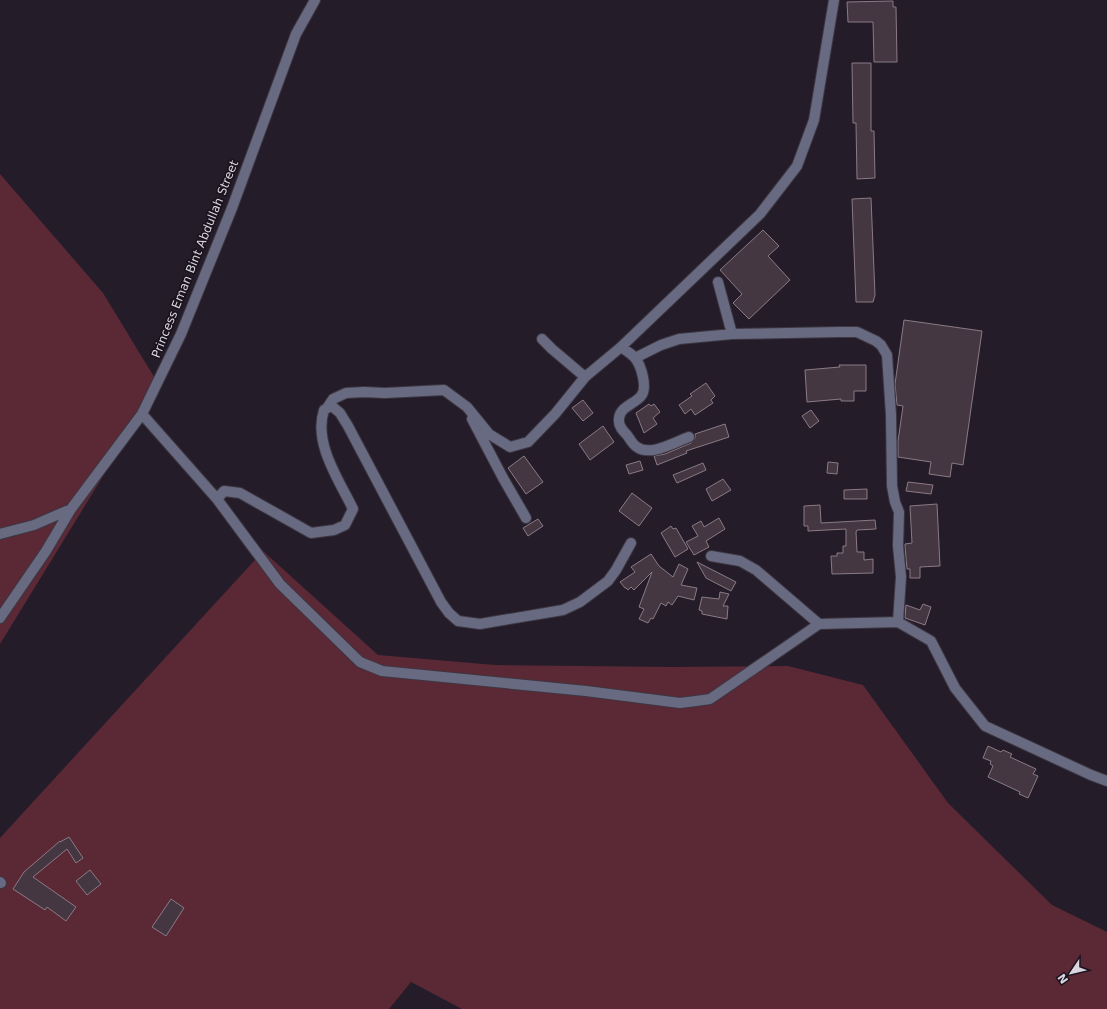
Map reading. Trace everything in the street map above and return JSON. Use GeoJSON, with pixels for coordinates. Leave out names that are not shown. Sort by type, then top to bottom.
{"type":"FeatureCollection","features":[{"type":"Feature","properties":{"kind":"street","name":"Princess Eman Bint Abdullah Street"},"geometry":{"type":"LineString","coordinates":[[0,618],[46,551],[70,510],[142,414],[181,334],[232,208],[296,34],[315,0]]}},
{"type":"Feature","properties":{"kind":"street"},"geometry":{"type":"LineString","coordinates":[[217,499],[224,491],[240,494],[311,533],[334,530],[345,525],[353,509],[325,452],[321,433],[321,423],[324,410],[333,398],[346,393],[444,390],[467,407],[489,434],[510,448],[528,442],[555,414],[585,377],[621,347],[760,214],[797,166],[814,120],[834,0]]}},
{"type":"Feature","properties":{"kind":"street"},"geometry":{"type":"LineString","coordinates":[[718,282],[732,334]]}},
{"type":"Feature","properties":{"kind":"street"},"geometry":{"type":"LineString","coordinates":[[635,358],[661,344],[679,339],[732,334],[857,332],[876,341],[885,350],[887,355],[891,415],[892,486],[895,502],[899,512],[898,546],[901,577],[898,622]]}},
{"type":"Feature","properties":{"kind":"street"},"geometry":{"type":"LineString","coordinates":[[542,339],[585,377]]}},
{"type":"Feature","properties":{"kind":"street"},"geometry":{"type":"LineString","coordinates":[[621,347],[635,358],[643,376],[643,393],[620,414],[620,427],[636,447],[645,450],[652,451],[689,437]]}},
{"type":"Feature","properties":{"kind":"street"},"geometry":{"type":"LineString","coordinates":[[327,408],[333,407],[340,413],[441,602],[449,613],[458,621],[480,624],[563,610],[580,602],[608,581],[631,544]]}},
{"type":"Feature","properties":{"kind":"street"},"geometry":{"type":"LineString","coordinates":[[467,407],[474,424],[526,518]]}},
{"type":"Feature","properties":{"kind":"street"},"geometry":{"type":"LineString","coordinates":[[142,414],[217,499],[280,584],[360,662],[382,670],[586,691],[680,703],[710,699],[819,624],[898,622],[931,641],[955,688],[986,726],[1107,781]]}},
{"type":"Feature","properties":{"kind":"street"},"geometry":{"type":"LineString","coordinates":[[0,534],[34,525],[70,510]]}},
{"type":"Feature","properties":{"kind":"street"},"geometry":{"type":"LineString","coordinates":[[710,556],[740,561],[756,570],[819,624]]}},
{"type":"Feature","properties":{"kind":"shaded area"},"geometry":{"type":"Polygon","coordinates":[[[0,174],[103,293],[159,385],[0,644],[0,174]]]}},
{"type":"Feature","properties":{"kind":"shaded area"},"geometry":{"type":"Polygon","coordinates":[[[263,551],[378,655],[495,665],[672,667],[788,666],[863,685],[948,803],[1052,905],[1107,932],[1107,1009],[462,1009],[411,982],[389,1009],[0,1009],[0,838],[263,551]]]}},
{"type":"Feature","properties":{"kind":"building"},"geometry":{"type":"Polygon","coordinates":[[[893,1],[893,7],[896,7],[897,62],[874,62],[873,22],[848,22],[847,2],[893,1]]]}},
{"type":"Feature","properties":{"kind":"building"},"geometry":{"type":"Polygon","coordinates":[[[852,63],[871,63],[871,131],[874,131],[875,178],[857,179],[856,123],[853,123],[852,63]]]}},
{"type":"Feature","properties":{"kind":"building"},"geometry":{"type":"Polygon","coordinates":[[[871,198],[875,295],[873,302],[856,302],[852,199],[871,198]]]}},
{"type":"Feature","properties":{"kind":"building"},"geometry":{"type":"Polygon","coordinates":[[[763,230],[779,246],[768,256],[790,280],[749,319],[733,303],[742,294],[720,270],[763,230]]]}},
{"type":"Feature","properties":{"kind":"building"},"geometry":{"type":"Polygon","coordinates":[[[904,320],[982,331],[963,465],[952,463],[950,477],[929,474],[931,462],[898,457],[898,441],[903,406],[897,405],[895,384],[904,320]]]}},
{"type":"Feature","properties":{"kind":"building"},"geometry":{"type":"Polygon","coordinates":[[[839,365],[866,365],[866,391],[854,391],[854,401],[841,401],[841,399],[807,402],[805,370],[840,367],[839,365]]]}},
{"type":"Feature","properties":{"kind":"building"},"geometry":{"type":"Polygon","coordinates":[[[706,383],[715,396],[711,400],[713,403],[695,415],[691,409],[685,414],[679,405],[692,396],[690,394],[706,383]]]}},
{"type":"Feature","properties":{"kind":"building"},"geometry":{"type":"Polygon","coordinates":[[[583,400],[593,413],[583,421],[572,408],[583,400]]]}},
{"type":"Feature","properties":{"kind":"building"},"geometry":{"type":"Polygon","coordinates":[[[649,404],[651,406],[654,404],[660,412],[653,418],[657,424],[644,433],[636,413],[649,404]]]}},
{"type":"Feature","properties":{"kind":"building"},"geometry":{"type":"Polygon","coordinates":[[[811,410],[819,421],[810,428],[802,416],[811,410]]]}},
{"type":"Feature","properties":{"kind":"building"},"geometry":{"type":"Polygon","coordinates":[[[725,424],[729,437],[686,451],[687,453],[657,465],[654,456],[665,454],[691,443],[695,438],[695,434],[725,424]]]}},
{"type":"Feature","properties":{"kind":"building"},"geometry":{"type":"Polygon","coordinates":[[[603,426],[614,442],[590,460],[579,444],[603,426]]]}},
{"type":"Feature","properties":{"kind":"building"},"geometry":{"type":"Polygon","coordinates":[[[524,456],[543,482],[526,494],[508,468],[524,456]]]}},
{"type":"Feature","properties":{"kind":"building"},"geometry":{"type":"Polygon","coordinates":[[[640,461],[643,470],[629,474],[626,465],[640,461]]]}},
{"type":"Feature","properties":{"kind":"building"},"geometry":{"type":"Polygon","coordinates":[[[828,462],[838,463],[837,474],[827,473],[828,462]]]}},
{"type":"Feature","properties":{"kind":"building"},"geometry":{"type":"Polygon","coordinates":[[[703,463],[706,470],[677,483],[673,475],[703,463]]]}},
{"type":"Feature","properties":{"kind":"building"},"geometry":{"type":"Polygon","coordinates":[[[723,479],[731,490],[712,501],[706,489],[723,479]]]}},
{"type":"Feature","properties":{"kind":"building"},"geometry":{"type":"Polygon","coordinates":[[[908,482],[933,485],[931,494],[906,491],[908,482]]]}},
{"type":"Feature","properties":{"kind":"building"},"geometry":{"type":"Polygon","coordinates":[[[867,489],[867,499],[844,499],[844,490],[867,489]]]}},
{"type":"Feature","properties":{"kind":"building"},"geometry":{"type":"Polygon","coordinates":[[[632,493],[652,508],[639,526],[619,511],[632,493]]]}},
{"type":"Feature","properties":{"kind":"building"},"geometry":{"type":"Polygon","coordinates":[[[937,504],[940,566],[920,567],[920,578],[910,578],[910,569],[907,569],[905,544],[912,543],[910,506],[937,504]]]}},
{"type":"Feature","properties":{"kind":"building"},"geometry":{"type":"Polygon","coordinates":[[[820,505],[821,523],[875,520],[876,529],[857,530],[856,532],[857,552],[864,552],[864,560],[873,559],[873,573],[832,574],[831,556],[837,556],[837,553],[843,553],[843,546],[846,546],[846,529],[808,531],[808,526],[804,526],[804,506],[820,505]]]}},
{"type":"Feature","properties":{"kind":"building"},"geometry":{"type":"Polygon","coordinates":[[[719,518],[725,529],[706,541],[709,547],[694,555],[686,542],[698,536],[692,526],[701,521],[704,527],[719,518]]]}},
{"type":"Feature","properties":{"kind":"building"},"geometry":{"type":"Polygon","coordinates":[[[538,519],[543,526],[528,536],[523,528],[538,519]]]}},
{"type":"Feature","properties":{"kind":"building"},"geometry":{"type":"Polygon","coordinates":[[[671,526],[673,529],[676,528],[688,549],[675,557],[661,533],[671,526]]]}},
{"type":"Feature","properties":{"kind":"building"},"geometry":{"type":"Polygon","coordinates":[[[651,554],[659,566],[673,577],[679,564],[688,569],[681,585],[697,588],[694,600],[678,596],[672,605],[668,602],[666,606],[661,603],[653,619],[651,618],[648,623],[639,619],[644,609],[639,607],[652,572],[634,590],[631,587],[628,590],[620,582],[635,572],[631,567],[651,554]]]}},
{"type":"Feature","properties":{"kind":"building"},"geometry":{"type":"Polygon","coordinates":[[[697,562],[736,582],[731,591],[706,578],[697,562]]]}},
{"type":"Feature","properties":{"kind":"building"},"geometry":{"type":"Polygon","coordinates":[[[720,592],[729,594],[723,606],[728,606],[727,619],[702,614],[702,611],[699,610],[702,597],[719,599],[720,592]]]}},
{"type":"Feature","properties":{"kind":"building"},"geometry":{"type":"Polygon","coordinates":[[[923,604],[931,607],[925,625],[905,618],[906,605],[920,610],[923,604]]]}},
{"type":"Feature","properties":{"kind":"building"},"geometry":{"type":"Polygon","coordinates":[[[988,746],[1001,752],[1003,750],[1012,754],[1010,757],[1036,769],[1033,774],[1038,776],[1028,798],[1019,794],[1020,792],[988,777],[993,766],[990,764],[991,761],[983,758],[988,746]]]}},
{"type":"Feature","properties":{"kind":"building"},"geometry":{"type":"Polygon","coordinates":[[[69,837],[83,858],[76,863],[67,849],[33,877],[76,907],[66,921],[47,907],[45,910],[13,889],[24,872],[60,841],[69,837]]]}},
{"type":"Feature","properties":{"kind":"building"},"geometry":{"type":"Polygon","coordinates":[[[90,870],[101,884],[87,895],[76,881],[90,870]]]}},
{"type":"Feature","properties":{"kind":"building"},"geometry":{"type":"Polygon","coordinates":[[[171,899],[184,908],[166,936],[152,927],[171,899]]]}}]}
